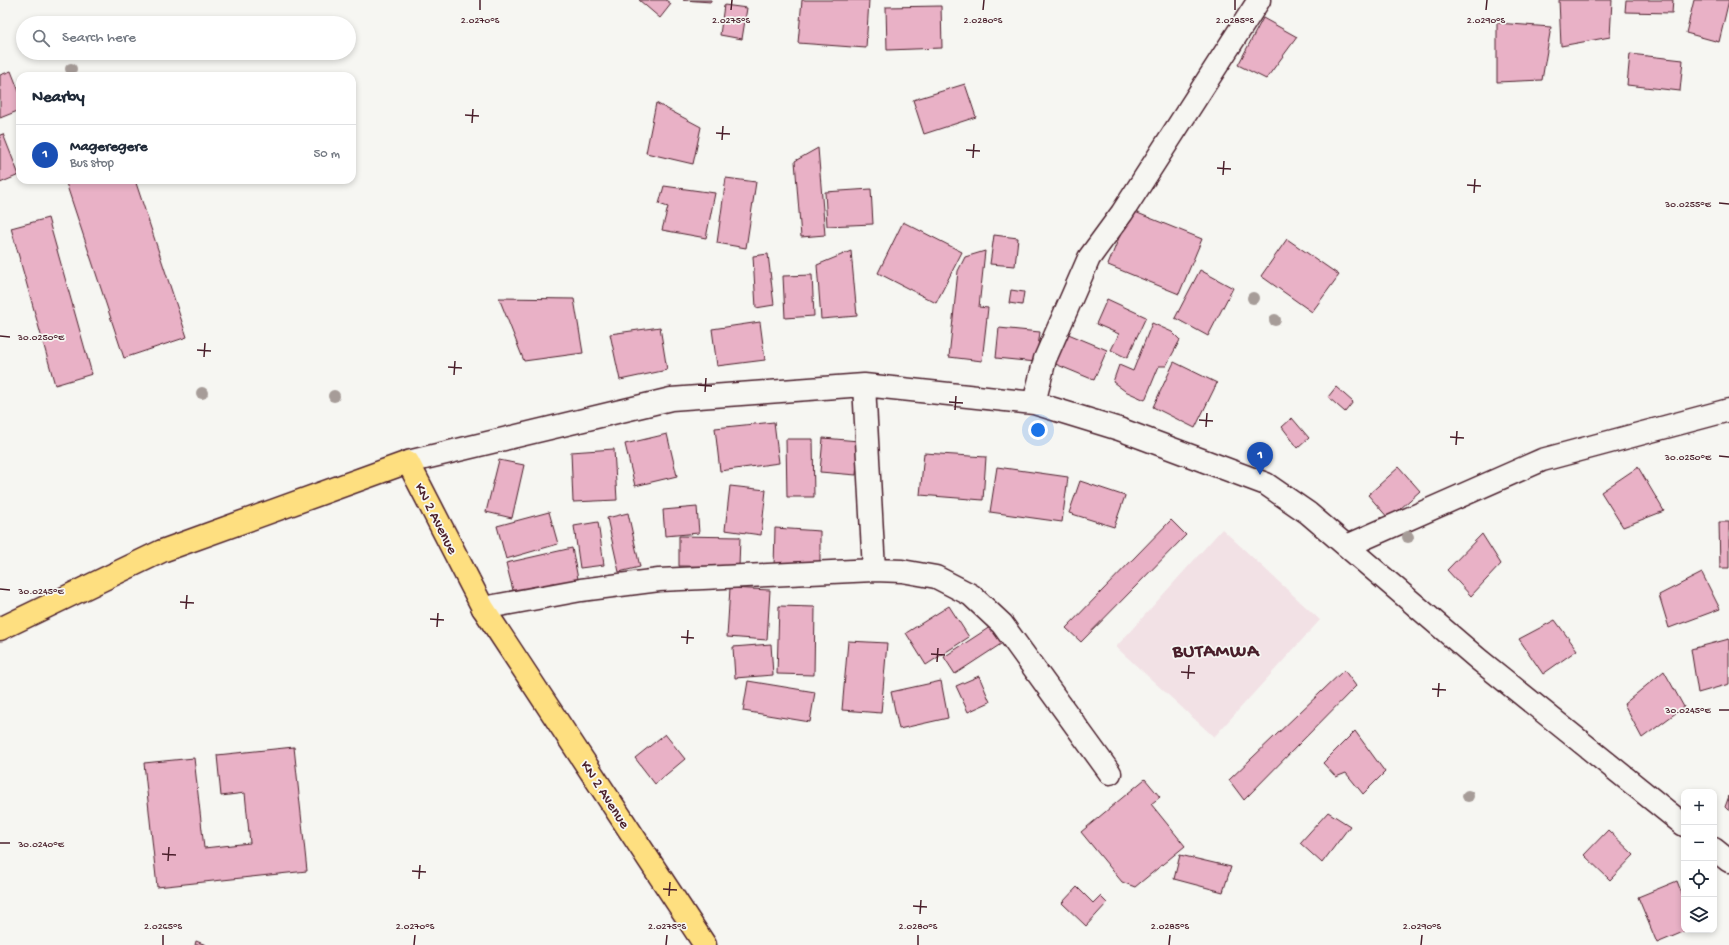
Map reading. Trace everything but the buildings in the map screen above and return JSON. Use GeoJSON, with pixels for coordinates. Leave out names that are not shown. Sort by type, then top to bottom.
{"type":"FeatureCollection","features":[{"type":"Feature","properties":{"kind":"main road","name":"KN 2 Avenue"},"geometry":{"type":"LineString","coordinates":[[408,462],[483,608],[705,945]]}},
{"type":"Feature","properties":{"kind":"main road"},"geometry":{"type":"LineString","coordinates":[[0,630],[162,550],[408,462]]}},
{"type":"Feature","properties":{"kind":"street"},"geometry":{"type":"LineString","coordinates":[[1034,403],[1045,359],[1089,258],[1122,214],[1259,0]]}},
{"type":"Feature","properties":{"kind":"street"},"geometry":{"type":"LineString","coordinates":[[864,385],[874,570]]}},
{"type":"Feature","properties":{"kind":"street"},"geometry":{"type":"LineString","coordinates":[[408,462],[671,399],[864,385],[1034,403],[1119,429],[1266,484],[1308,513],[1478,659],[1681,823]]}},
{"type":"Feature","properties":{"kind":"street"},"geometry":{"type":"LineString","coordinates":[[1347,546],[1542,460],[1729,410]]}},
{"type":"Feature","properties":{"kind":"street"},"geometry":{"type":"LineString","coordinates":[[483,608],[581,590],[659,580],[874,570],[902,571],[936,577],[971,595],[1002,624],[1110,773]]}},
{"type":"Feature","properties":{"kind":"street"},"geometry":{"type":"LineString","coordinates":[[1717,851],[1729,861]]}},
{"type":"Feature","properties":{"kind":"shaded area"},"geometry":{"type":"Polygon","coordinates":[[[1222,529],[1320,620],[1214,737],[1116,647],[1222,529]]]}},
{"type":"Feature","properties":{"kind":"place","name":"Mageregere"},"geometry":{"type":"Point","coordinates":[1260,475]}},
{"type":"Feature","properties":{"kind":"district","name":"BUTAMWA"},"geometry":{"type":"Point","coordinates":[1216,649]}}]}
